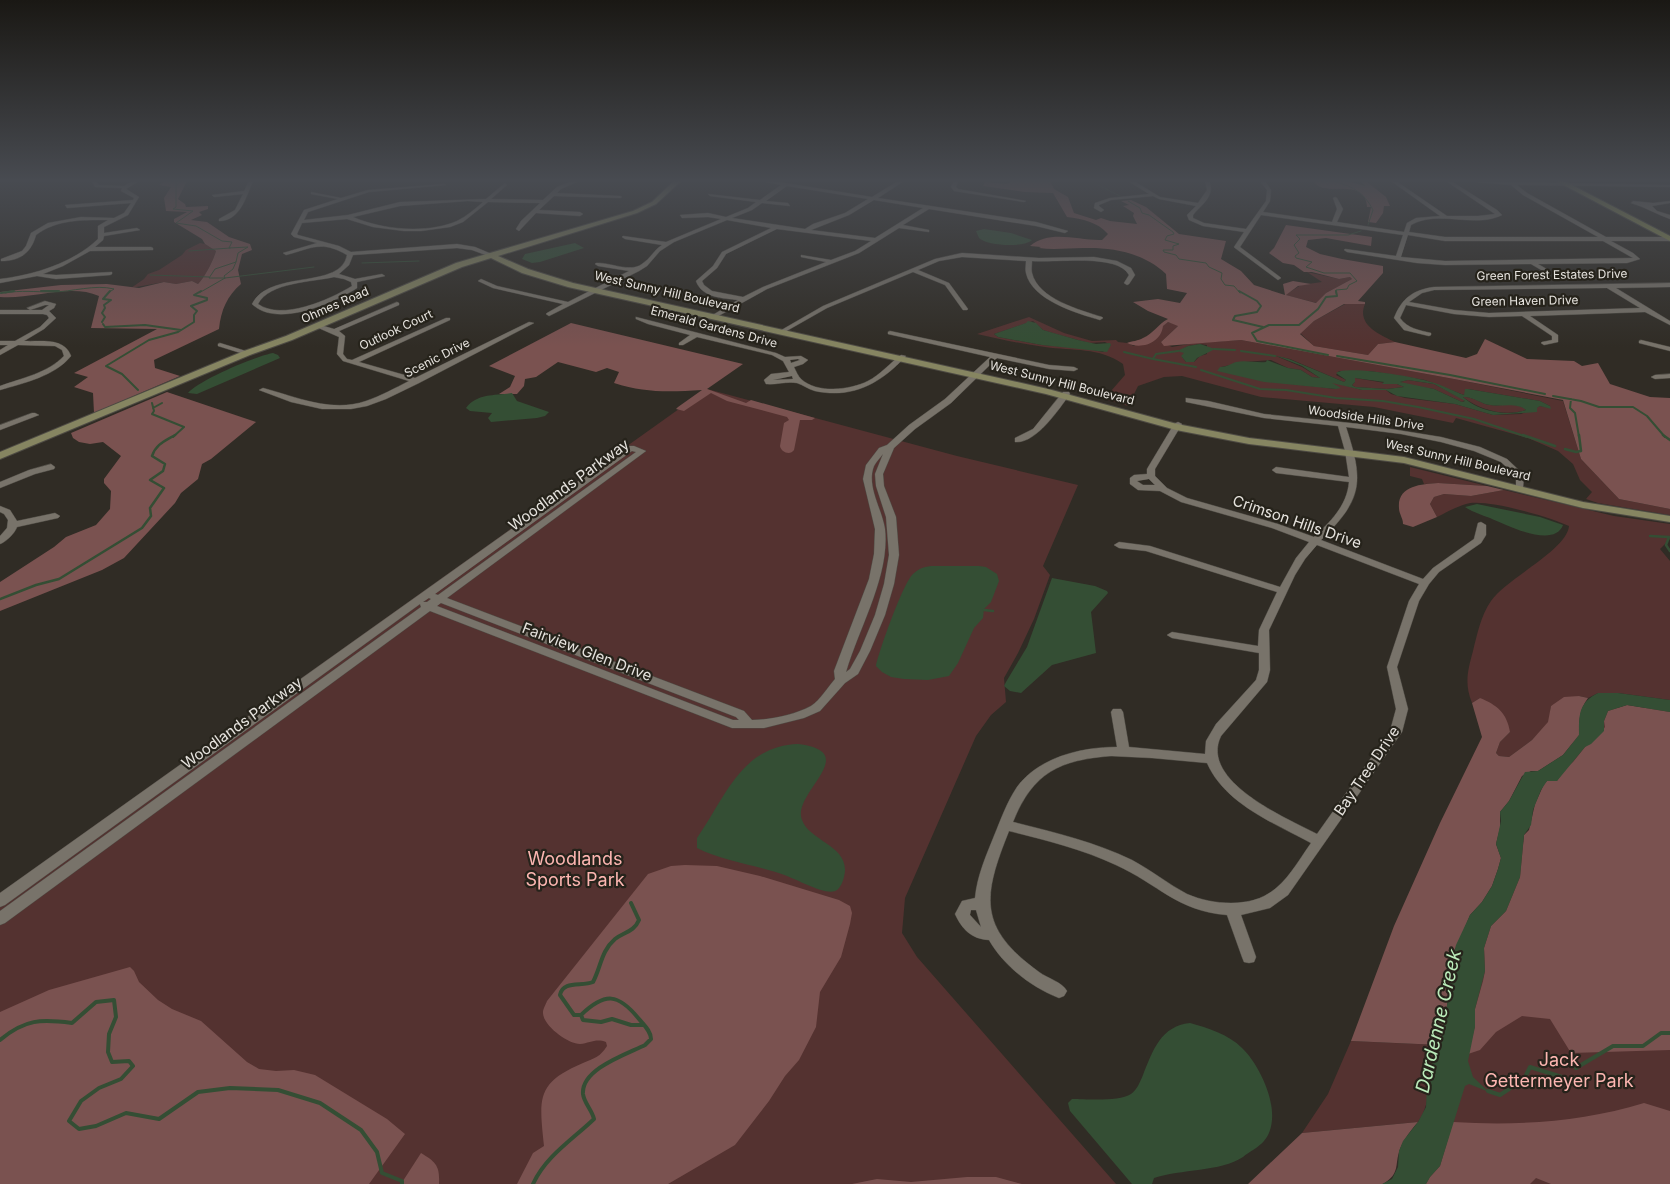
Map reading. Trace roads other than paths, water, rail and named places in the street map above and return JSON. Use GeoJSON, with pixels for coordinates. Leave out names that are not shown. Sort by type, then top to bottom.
{"type":"FeatureCollection","features":[{"type":"Feature","properties":{"kind":"street"},"geometry":{"type":"LineString","coordinates":[[3,260],[26,251],[31,246],[33,236]]}},
{"type":"Feature","properties":{"kind":"street"},"geometry":{"type":"LineString","coordinates":[[0,282],[50,271],[89,249],[99,242],[101,236]]}},
{"type":"Feature","properties":{"kind":"street"},"geometry":{"type":"LineString","coordinates":[[297,236],[337,247],[350,254],[457,246],[473,248],[490,254]]}},
{"type":"Feature","properties":{"kind":"street","name":"Ohmes Road"},"geometry":{"type":"LineString","coordinates":[[0,456],[247,353],[317,326],[418,282],[490,254],[554,236]]}},
{"type":"Feature","properties":{"kind":"street"},"geometry":{"type":"LineString","coordinates":[[549,314],[637,270],[651,261],[658,250],[685,236]]}},
{"type":"Feature","properties":{"kind":"street"},"geometry":{"type":"LineString","coordinates":[[742,299],[709,292],[697,287],[700,279],[714,268],[724,253],[757,236]]}},
{"type":"Feature","properties":{"kind":"street"},"geometry":{"type":"LineString","coordinates":[[847,236],[877,240]]}},
{"type":"Feature","properties":{"kind":"street"},"geometry":{"type":"LineString","coordinates":[[715,316],[742,299],[857,252],[883,236]]}},
{"type":"Feature","properties":{"kind":"street"},"geometry":{"type":"LineString","coordinates":[[1243,236],[1237,248],[1278,278]]}},
{"type":"Feature","properties":{"kind":"street"},"geometry":{"type":"LineString","coordinates":[[1398,258],[1405,236]]}},
{"type":"Feature","properties":{"kind":"street"},"geometry":{"type":"LineString","coordinates":[[1426,236],[1460,240],[1670,239]]}},
{"type":"Feature","properties":{"kind":"street"},"geometry":{"type":"LineString","coordinates":[[1347,250],[1445,263],[1627,261],[1637,259],[1635,256],[1600,236]]}},
{"type":"Feature","properties":{"kind":"street"},"geometry":{"type":"LineString","coordinates":[[625,237],[667,244]]}},
{"type":"Feature","properties":{"kind":"street"},"geometry":{"type":"LineString","coordinates":[[286,253],[322,243]]}},
{"type":"Feature","properties":{"kind":"street"},"geometry":{"type":"LineString","coordinates":[[89,249],[151,249]]}},
{"type":"Feature","properties":{"kind":"street"},"geometry":{"type":"LineString","coordinates":[[334,275],[349,261],[350,254]]}},
{"type":"Feature","properties":{"kind":"street","name":"West Sunny Hill Boulevard"},"geometry":{"type":"LineString","coordinates":[[490,254],[554,280],[976,374],[1064,395],[1177,426],[1249,441],[1350,450],[1429,465],[1519,486],[1583,505],[1670,519]]}},
{"type":"Feature","properties":{"kind":"street"},"geometry":{"type":"LineString","coordinates":[[786,331],[832,304],[942,258],[956,255],[1028,260],[1094,259],[1111,261],[1123,265],[1131,271],[1132,275],[1127,283]]}},
{"type":"Feature","properties":{"kind":"street"},"geometry":{"type":"LineString","coordinates":[[803,256],[833,262]]}},
{"type":"Feature","properties":{"kind":"street"},"geometry":{"type":"LineString","coordinates":[[1028,260],[1027,271],[1029,277],[1042,292],[1064,305],[1100,318]]}},
{"type":"Feature","properties":{"kind":"street"},"geometry":{"type":"LineString","coordinates":[[1533,262],[1548,272]]}},
{"type":"Feature","properties":{"kind":"street"},"geometry":{"type":"LineString","coordinates":[[598,264],[637,270]]}},
{"type":"Feature","properties":{"kind":"street"},"geometry":{"type":"LineString","coordinates":[[912,270],[947,284],[964,309]]}},
{"type":"Feature","properties":{"kind":"street"},"geometry":{"type":"LineString","coordinates":[[38,275],[56,277],[110,273]]}},
{"type":"Feature","properties":{"kind":"street"},"geometry":{"type":"LineString","coordinates":[[354,281],[355,287],[348,292],[302,310],[269,311],[255,304],[259,295],[271,289],[334,275],[346,277],[354,281],[382,276]]}},
{"type":"Feature","properties":{"kind":"street"},"geometry":{"type":"LineString","coordinates":[[481,281],[495,287],[569,304]]}},
{"type":"Feature","properties":{"kind":"street","name":"Green Forest Estates Drive"},"geometry":{"type":"LineString","coordinates":[[1422,290],[1416,285],[1435,288]]}},
{"type":"Feature","properties":{"kind":"street"},"geometry":{"type":"LineString","coordinates":[[1609,285],[1670,324]]}},
{"type":"Feature","properties":{"kind":"street","name":"Green Forest Estates Drive"},"geometry":{"type":"LineString","coordinates":[[1405,303],[1412,294],[1435,288],[1670,285]]}},
{"type":"Feature","properties":{"kind":"street"},"geometry":{"type":"LineString","coordinates":[[1405,303],[1397,316],[1398,322],[1409,330],[1429,334]]}},
{"type":"Feature","properties":{"kind":"street","name":"Green Haven Drive"},"geometry":{"type":"LineString","coordinates":[[1405,303],[1472,314],[1647,310]]}},
{"type":"Feature","properties":{"kind":"street"},"geometry":{"type":"LineString","coordinates":[[22,311],[45,304],[53,304],[52,307],[43,312]]}},
{"type":"Feature","properties":{"kind":"street"},"geometry":{"type":"LineString","coordinates":[[334,331],[397,304]]}},
{"type":"Feature","properties":{"kind":"street"},"geometry":{"type":"LineString","coordinates":[[0,312],[43,312],[52,315],[53,318],[19,343],[0,352]]}},
{"type":"Feature","properties":{"kind":"street"},"geometry":{"type":"LineString","coordinates":[[1524,314],[1552,332],[1557,338],[1554,342],[1544,343]]}},
{"type":"Feature","properties":{"kind":"street","name":"Emerald Gardens Drive"},"geometry":{"type":"LineString","coordinates":[[638,318],[650,324],[768,352],[785,359],[791,365],[797,377],[812,388],[837,393],[870,383],[901,357]]}},
{"type":"Feature","properties":{"kind":"street","name":"Outlook Court"},"geometry":{"type":"LineString","coordinates":[[353,362],[448,319]]}},
{"type":"Feature","properties":{"kind":"street","name":"Scenic Drive"},"geometry":{"type":"LineString","coordinates":[[263,390],[319,407],[350,410],[374,401],[531,323]]}},
{"type":"Feature","properties":{"kind":"street"},"geometry":{"type":"LineString","coordinates":[[317,326],[334,331],[342,336],[340,354],[346,360],[416,380]]}},
{"type":"Feature","properties":{"kind":"street"},"geometry":{"type":"LineString","coordinates":[[890,333],[1054,368],[1074,369]]}},
{"type":"Feature","properties":{"kind":"street"},"geometry":{"type":"LineString","coordinates":[[681,344],[696,334]]}},
{"type":"Feature","properties":{"kind":"street"},"geometry":{"type":"LineString","coordinates":[[1641,342],[1670,349]]}},
{"type":"Feature","properties":{"kind":"street"},"geometry":{"type":"LineString","coordinates":[[0,343],[60,345],[66,350],[68,356],[51,369],[0,388]]}},
{"type":"Feature","properties":{"kind":"street"},"geometry":{"type":"LineString","coordinates":[[220,345],[247,353]]}},
{"type":"Feature","properties":{"kind":"street","name":"Fairview Glen Drive"},"geometry":{"type":"LineString","coordinates":[[841,680],[840,670],[874,579],[879,552],[880,529],[868,487],[867,473],[874,458],[882,450],[890,447],[912,427],[948,402],[995,356]]}},
{"type":"Feature","properties":{"kind":"street","name":"Emerald Gardens Drive"},"geometry":{"type":"LineString","coordinates":[[785,359],[799,357],[804,360],[801,363],[791,365]]}},
{"type":"Feature","properties":{"kind":"street"},"geometry":{"type":"LineString","coordinates":[[1655,377],[1670,376]]}},
{"type":"Feature","properties":{"kind":"street"},"geometry":{"type":"LineString","coordinates":[[1018,440],[1036,431],[1064,395]]}},
{"type":"Feature","properties":{"kind":"street","name":"Woodside Hills Drive"},"geometry":{"type":"LineString","coordinates":[[1189,400],[1212,403],[1262,415],[1402,433],[1478,449],[1499,458],[1513,467],[1520,475],[1519,486]]}},
{"type":"Feature","properties":{"kind":"street"},"geometry":{"type":"LineString","coordinates":[[0,428],[35,415]]}},
{"type":"Feature","properties":{"kind":"street"},"geometry":{"type":"LineString","coordinates":[[1319,841],[1242,798],[1222,779],[1212,759],[1210,749],[1216,733],[1261,682],[1264,676],[1264,630],[1300,560],[1314,541],[1340,515],[1352,496],[1353,461],[1341,424]]}},
{"type":"Feature","properties":{"kind":"street"},"geometry":{"type":"LineString","coordinates":[[1151,476],[1152,465],[1177,426]]}},
{"type":"Feature","properties":{"kind":"street","name":"Fairview Glen Drive"},"geometry":{"type":"LineString","coordinates":[[431,600],[732,724],[764,724],[800,716],[816,708],[841,680],[854,671],[865,651],[889,584],[894,555],[893,537],[891,517],[880,486],[879,474],[890,447]]}},
{"type":"Feature","properties":{"kind":"street","name":"Woodlands Parkway"},"geometry":{"type":"LineString","coordinates":[[0,919],[637,450]]}},
{"type":"Feature","properties":{"kind":"street"},"geometry":{"type":"LineString","coordinates":[[0,485],[32,472],[52,467]]}},
{"type":"Feature","properties":{"kind":"street"},"geometry":{"type":"LineString","coordinates":[[1276,470],[1353,480]]}},
{"type":"Feature","properties":{"kind":"street","name":"Crimson Hills Drive"},"geometry":{"type":"LineString","coordinates":[[1161,488],[1141,488],[1133,482],[1134,478],[1151,476],[1161,488],[1184,500],[1275,526],[1425,582]]}},
{"type":"Feature","properties":{"kind":"street"},"geometry":{"type":"LineString","coordinates":[[0,508],[11,516],[13,525],[12,530],[0,541]]}},
{"type":"Feature","properties":{"kind":"street"},"geometry":{"type":"LineString","coordinates":[[13,525],[55,516]]}},
{"type":"Feature","properties":{"kind":"street","name":"Bay Tree Drive"},"geometry":{"type":"LineString","coordinates":[[1005,825],[1111,857],[1142,872],[1183,898],[1210,907],[1232,909],[1265,904],[1276,898],[1295,876],[1400,725],[1402,708],[1392,667],[1414,601],[1425,582],[1436,570],[1478,541],[1481,535],[1481,525]]}},
{"type":"Feature","properties":{"kind":"street"},"geometry":{"type":"LineString","coordinates":[[1118,544],[1147,548],[1283,591]]}},
{"type":"Feature","properties":{"kind":"street","name":"Woodlands Parkway"},"geometry":{"type":"LineString","coordinates":[[0,900],[417,602],[431,600]]}},
{"type":"Feature","properties":{"kind":"street"},"geometry":{"type":"LineString","coordinates":[[1172,635],[1263,650]]}},
{"type":"Feature","properties":{"kind":"street"},"geometry":{"type":"LineString","coordinates":[[1117,712],[1124,753]]}},
{"type":"Feature","properties":{"kind":"street"},"geometry":{"type":"LineString","coordinates":[[1059,991],[1032,978],[1001,948],[986,924],[981,903],[985,880],[1005,825],[1020,791],[1031,779],[1037,768],[1077,756],[1103,752],[1212,759]]}},
{"type":"Feature","properties":{"kind":"street"},"geometry":{"type":"LineString","coordinates":[[981,903],[967,905],[962,914],[965,922],[971,929],[980,934],[991,934]]}},
{"type":"Feature","properties":{"kind":"street"},"geometry":{"type":"LineString","coordinates":[[1232,909],[1249,957]]}},
{"type":"Feature","properties":{"kind":"waterway"},"geometry":{"type":"LineString","coordinates":[[214,236],[222,241],[232,242],[229,248],[248,247],[238,253],[236,262]]}},
{"type":"Feature","properties":{"kind":"waterway"},"geometry":{"type":"LineString","coordinates":[[1167,236],[1165,240],[1179,244],[1173,246],[1173,250],[1163,250],[1164,252],[1176,255],[1179,259],[1206,263],[1209,267],[1222,273],[1221,279],[1225,285],[1234,286],[1240,293]]}},
{"type":"Feature","properties":{"kind":"waterway"},"geometry":{"type":"LineString","coordinates":[[1297,236],[1300,239],[1294,245],[1299,253],[1295,256],[1296,258],[1312,262],[1306,267],[1324,273],[1350,273],[1357,281],[1349,285],[1347,289],[1336,291]]}},
{"type":"Feature","properties":{"kind":"waterway"},"geometry":{"type":"LineString","coordinates":[[189,251],[230,248]]}},
{"type":"Feature","properties":{"kind":"waterway"},"geometry":{"type":"LineString","coordinates":[[362,263],[419,261]]}},
{"type":"Feature","properties":{"kind":"waterway"},"geometry":{"type":"LineString","coordinates":[[225,278],[209,278],[215,269],[236,262]]}},
{"type":"Feature","properties":{"kind":"waterway"},"geometry":{"type":"LineString","coordinates":[[225,278],[224,276],[233,269],[236,262]]}},
{"type":"Feature","properties":{"kind":"waterway"},"geometry":{"type":"LineString","coordinates":[[225,278],[314,267]]}},
{"type":"Feature","properties":{"kind":"waterway"},"geometry":{"type":"LineString","coordinates":[[150,275],[209,277]]}},
{"type":"Feature","properties":{"kind":"waterway"},"geometry":{"type":"LineString","coordinates":[[199,293],[225,278]]}},
{"type":"Feature","properties":{"kind":"waterway"},"geometry":{"type":"LineString","coordinates":[[5,293],[22,291],[60,292],[99,287],[114,289],[109,293]]}},
{"type":"Feature","properties":{"kind":"waterway"},"geometry":{"type":"LineString","coordinates":[[1,293],[14,291]]}},
{"type":"Feature","properties":{"kind":"waterway"},"geometry":{"type":"LineString","coordinates":[[41,291],[59,291]]}},
{"type":"Feature","properties":{"kind":"waterway"},"geometry":{"type":"LineString","coordinates":[[138,390],[122,374],[106,366],[149,340],[178,332],[194,322],[194,315],[197,311],[191,306],[207,300],[207,298],[194,295],[201,291]]}},
{"type":"Feature","properties":{"kind":"waterway"},"geometry":{"type":"LineString","coordinates":[[1239,291],[1257,301],[1261,306],[1257,312],[1235,316],[1233,320],[1263,327]]}},
{"type":"Feature","properties":{"kind":"waterway"},"geometry":{"type":"LineString","coordinates":[[1328,355],[1257,341],[1252,333],[1269,325],[1299,325],[1318,309],[1326,297],[1337,296],[1336,291]]}},
{"type":"Feature","properties":{"kind":"waterway"},"geometry":{"type":"LineString","coordinates":[[102,322],[105,317],[102,313],[105,308],[104,305],[111,300],[103,299],[109,293]]}},
{"type":"Feature","properties":{"kind":"waterway"},"geometry":{"type":"LineString","coordinates":[[103,324],[105,327],[145,325],[181,330]]}},
{"type":"Feature","properties":{"kind":"waterway"},"geometry":{"type":"LineString","coordinates":[[1214,349],[1235,350]]}},
{"type":"Feature","properties":{"kind":"waterway"},"geometry":{"type":"LineString","coordinates":[[1153,359],[1156,354],[1178,351]]}},
{"type":"Feature","properties":{"kind":"waterway"},"geometry":{"type":"LineString","coordinates":[[1241,351],[1275,356]]}},
{"type":"Feature","properties":{"kind":"waterway"},"geometry":{"type":"LineString","coordinates":[[1124,352],[1153,359]]}},
{"type":"Feature","properties":{"kind":"waterway"},"geometry":{"type":"LineString","coordinates":[[1337,356],[1450,375],[1545,394]]}},
{"type":"Feature","properties":{"kind":"waterway"},"geometry":{"type":"LineString","coordinates":[[1153,359],[1196,367]]}},
{"type":"Feature","properties":{"kind":"waterway"},"geometry":{"type":"LineString","coordinates":[[1201,370],[1260,389],[1286,390],[1336,398],[1383,401],[1418,407],[1474,419],[1527,437]]}},
{"type":"Feature","properties":{"kind":"waterway"},"geometry":{"type":"LineString","coordinates":[[1553,396],[1571,399]]}},
{"type":"Feature","properties":{"kind":"waterway"},"geometry":{"type":"LineString","coordinates":[[1571,399],[1599,407],[1633,407],[1647,416],[1664,436]]}},
{"type":"Feature","properties":{"kind":"waterway"},"geometry":{"type":"LineString","coordinates":[[1571,399],[1570,408],[1575,413],[1579,437]]}},
{"type":"Feature","properties":{"kind":"waterway"},"geometry":{"type":"LineString","coordinates":[[152,403],[153,408]]}},
{"type":"Feature","properties":{"kind":"waterway"},"geometry":{"type":"LineString","coordinates":[[153,408],[162,403]]}},
{"type":"Feature","properties":{"kind":"waterway"},"geometry":{"type":"LineString","coordinates":[[153,408],[152,414],[184,427],[173,437]]}},
{"type":"Feature","properties":{"kind":"waterway"},"geometry":{"type":"LineString","coordinates":[[0,599],[36,585],[59,579],[142,528],[151,516],[150,508],[164,488],[150,480],[163,471],[165,464],[152,456],[158,446],[175,435]]}},
{"type":"Feature","properties":{"kind":"waterway"},"geometry":{"type":"LineString","coordinates":[[1523,435],[1555,446]]}},
{"type":"Feature","properties":{"kind":"waterway"},"geometry":{"type":"LineString","coordinates":[[1565,449],[1576,452],[1581,451],[1579,435]]}},
{"type":"Feature","properties":{"kind":"waterway"},"geometry":{"type":"LineString","coordinates":[[1664,436],[1670,440]]}},
{"type":"Feature","properties":{"kind":"waterway"},"geometry":{"type":"LineString","coordinates":[[1650,536],[1669,537],[1666,545],[1670,551]]}},
{"type":"Feature","properties":{"kind":"waterway"},"geometry":{"type":"LineString","coordinates":[[984,610],[993,611]]}},
{"type":"Feature","properties":{"kind":"waterway"},"geometry":{"type":"LineString","coordinates":[[581,1015],[574,1015],[560,995],[562,990],[565,987],[593,982],[610,944],[632,929],[639,920],[631,903]]}},
{"type":"Feature","properties":{"kind":"waterway"},"geometry":{"type":"LineString","coordinates":[[533,1184],[538,1174],[552,1157],[594,1119],[583,1094],[584,1085],[589,1077],[606,1064],[645,1045],[651,1039],[650,1033],[645,1026],[631,1010],[618,1000],[604,999],[597,1002],[581,1015]]}},
{"type":"Feature","properties":{"kind":"waterway"},"geometry":{"type":"LineString","coordinates":[[0,1040],[17,1028],[34,1022],[72,1023],[96,1002],[114,1000],[116,1017],[109,1034],[108,1052],[112,1062],[129,1061],[133,1066],[121,1079],[99,1088],[81,1101],[69,1121],[79,1129],[96,1126],[126,1113],[159,1119],[198,1092],[230,1088],[278,1090],[320,1103],[361,1130],[377,1152],[382,1173],[402,1181],[402,1184]]}},
{"type":"Feature","properties":{"kind":"waterway"},"geometry":{"type":"LineString","coordinates":[[581,1015],[583,1020],[601,1022],[612,1019],[631,1025],[644,1025]]}},
{"type":"Feature","properties":{"kind":"waterway"},"geometry":{"type":"LineString","coordinates":[[1576,1068],[1613,1046],[1643,1046],[1661,1033],[1670,1033]]}},
{"type":"Feature","properties":{"kind":"waterway"},"geometry":{"type":"LineString","coordinates":[[1488,1091],[1500,1095],[1524,1079],[1530,1067],[1562,1077]]}},
{"type":"Feature","properties":{"kind":"park label","name":"Woodlands Sports Park"},"geometry":{"type":"Point","coordinates":[575,870]}},
{"type":"Feature","properties":{"kind":"park label","name":"Jack Gettermeyer Park"},"geometry":{"type":"Point","coordinates":[1559,1070]}},
{"type":"Feature","properties":{"kind":"water label","name":"Dardenne Creek"},"geometry":{"type":"Point","coordinates":[1438,1021]}}]}
